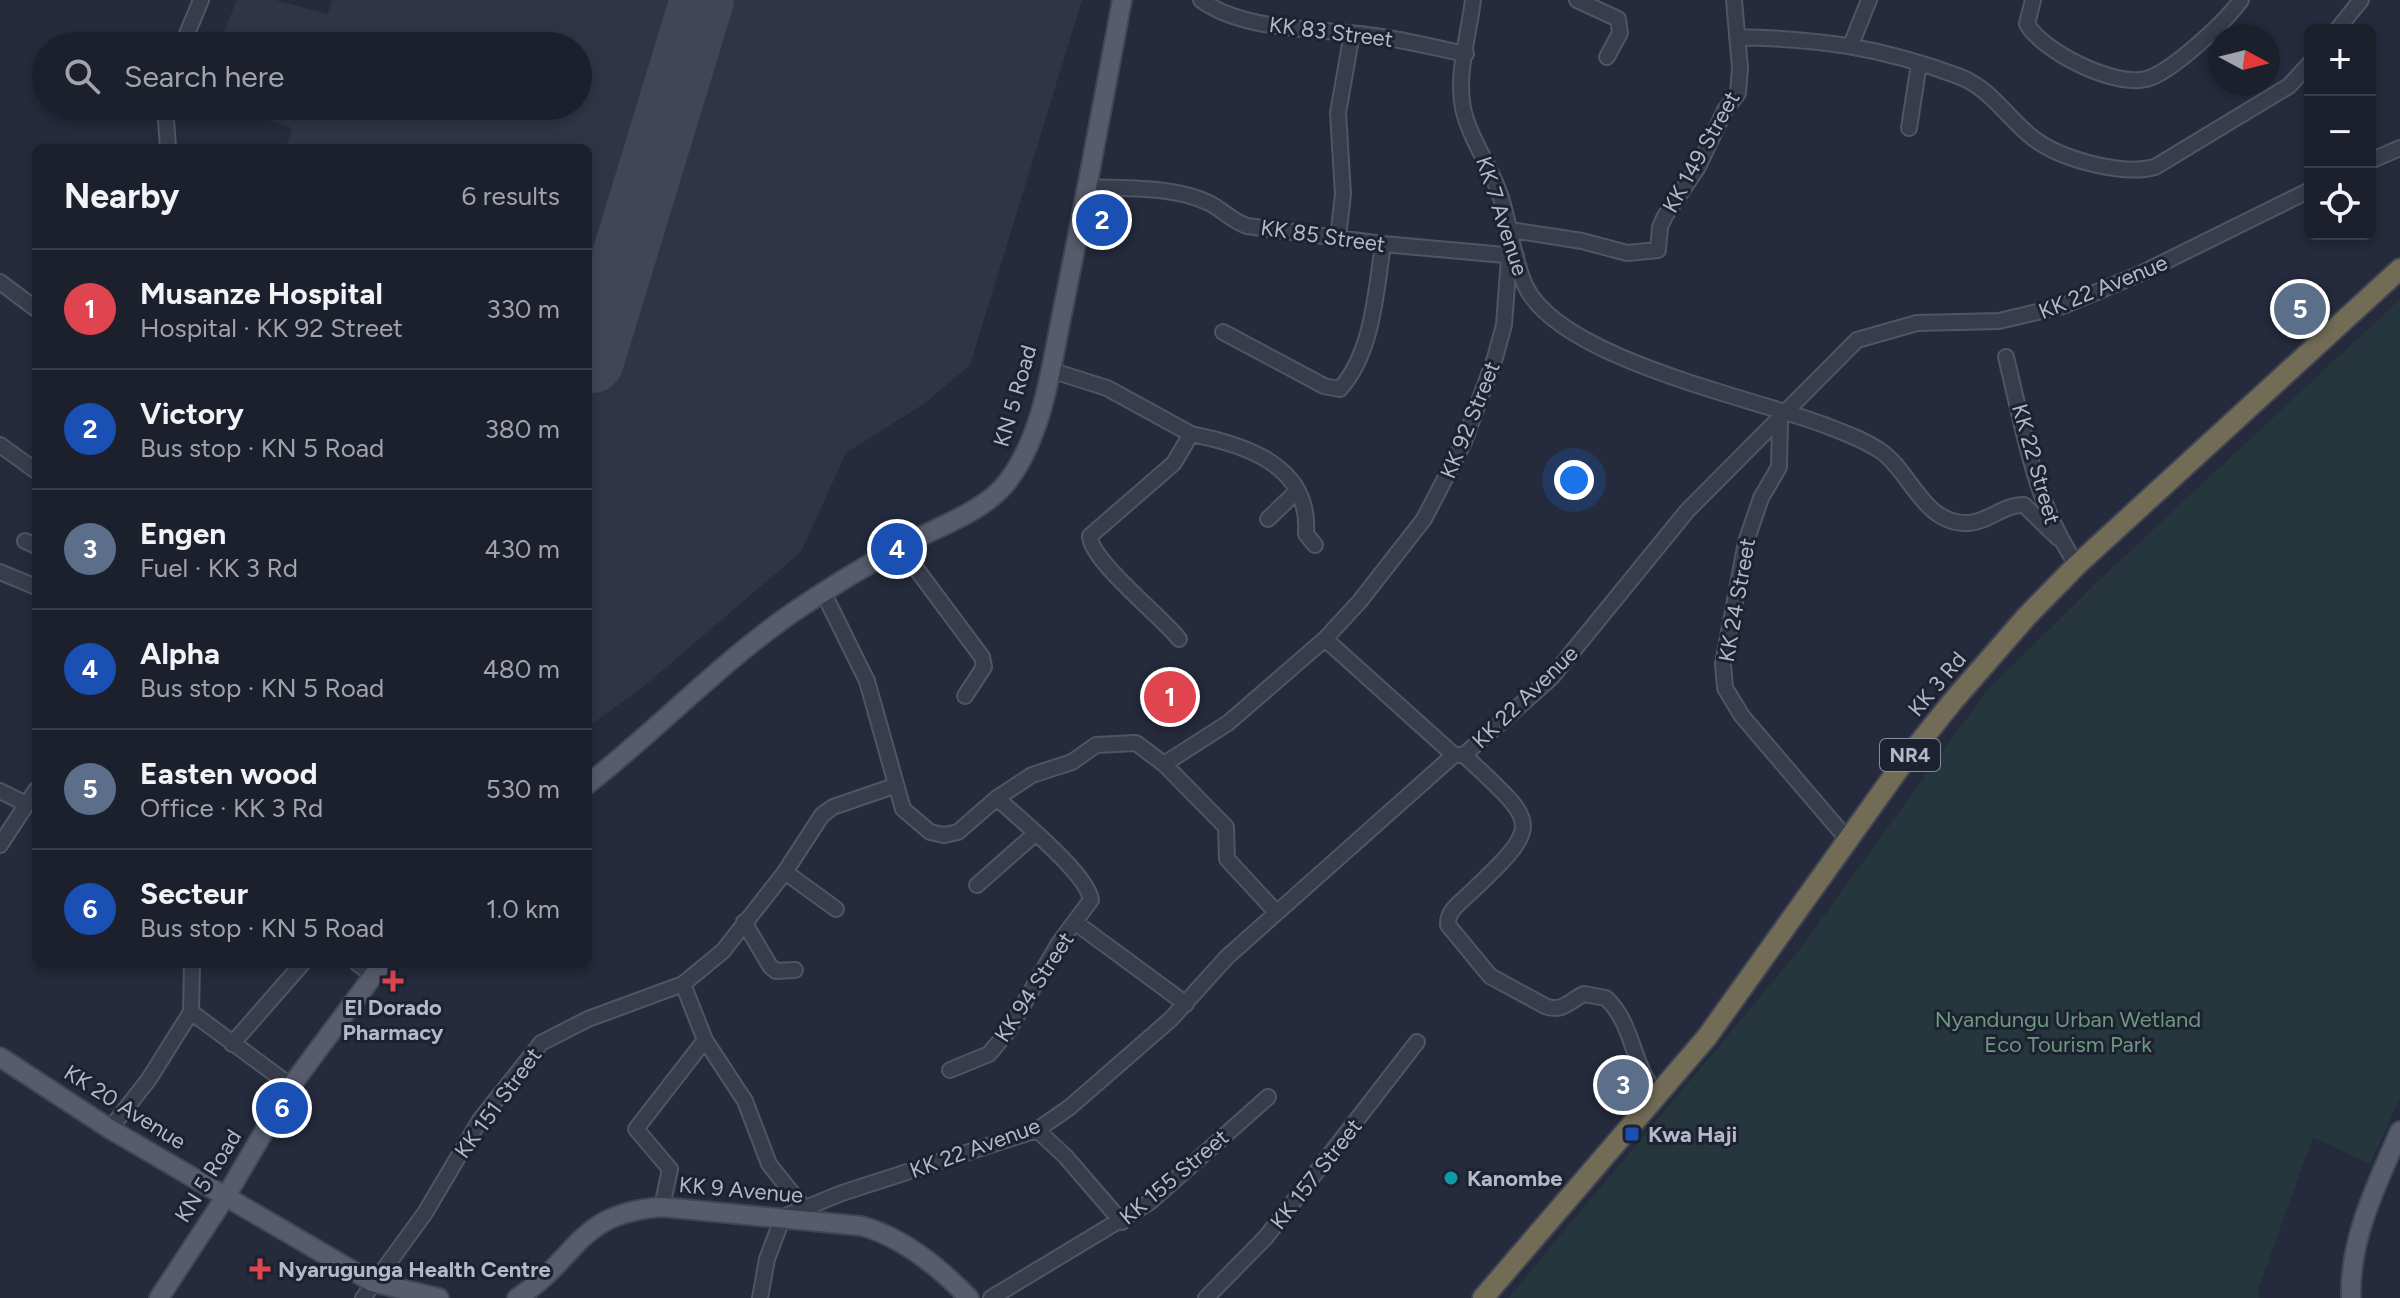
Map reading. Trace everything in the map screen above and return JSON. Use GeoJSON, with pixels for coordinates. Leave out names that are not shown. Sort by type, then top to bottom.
{"type":"FeatureCollection","features":[{"type":"Feature","properties":{"kind":"highway","name":"KK 3 Rd"},"geometry":{"type":"LineString","coordinates":[[1483,1298],[1659,1096],[1715,1025],[1953,701],[2027,616],[2077,565],[2400,269]]}},
{"type":"Feature","properties":{"kind":"main road","name":"KN 5 Road"},"geometry":{"type":"LineString","coordinates":[[592,781],[687,702],[715,673],[823,592],[985,501],[1006,484],[1025,456],[1050,370],[1089,187],[1122,0]]}},
{"type":"Feature","properties":{"kind":"main road","name":"KN 5 Road"},"geometry":{"type":"LineString","coordinates":[[159,1298],[226,1196],[291,1086],[371,968]]}},
{"type":"Feature","properties":{"kind":"main road","name":"KK 20 Avenue"},"geometry":{"type":"LineString","coordinates":[[0,1057],[110,1129],[226,1196]]}},
{"type":"Feature","properties":{"kind":"main road"},"geometry":{"type":"LineString","coordinates":[[2351,1298],[2353,1258],[2369,1204],[2400,1131]]}},
{"type":"Feature","properties":{"kind":"main road"},"geometry":{"type":"LineString","coordinates":[[226,1196],[368,1290],[439,1298]]}},
{"type":"Feature","properties":{"kind":"main road","name":"KK 9 Avenue"},"geometry":{"type":"LineString","coordinates":[[517,1298],[535,1293],[574,1244],[608,1218],[632,1209],[662,1207],[783,1217],[862,1226],[884,1232],[931,1264],[969,1298]]}},
{"type":"Feature","properties":{"kind":"street"},"geometry":{"type":"LineString","coordinates":[[188,32],[201,0]]}},
{"type":"Feature","properties":{"kind":"street","name":"KK 83 Street"},"geometry":{"type":"LineString","coordinates":[[1201,0],[1226,15],[1252,23],[1352,33],[1466,54]]}},
{"type":"Feature","properties":{"kind":"street","name":"KK 7 Avenue"},"geometry":{"type":"LineString","coordinates":[[1473,0],[1463,110],[1492,173],[1511,230],[1512,257],[1525,287],[1541,308],[1573,333],[1648,367],[1782,416],[1830,427],[1884,453],[1934,512],[1945,517],[1967,523],[2024,505],[2058,538]]}},
{"type":"Feature","properties":{"kind":"street"},"geometry":{"type":"LineString","coordinates":[[1577,0],[1618,19],[1620,33],[1607,57]]}},
{"type":"Feature","properties":{"kind":"street","name":"KK 149 Street"},"geometry":{"type":"LineString","coordinates":[[1511,230],[1582,241],[1627,253],[1658,250],[1665,216],[1698,167],[1725,110],[1738,93],[1734,0]]}},
{"type":"Feature","properties":{"kind":"street"},"geometry":{"type":"LineString","coordinates":[[1851,45],[1869,0]]}},
{"type":"Feature","properties":{"kind":"street"},"geometry":{"type":"LineString","coordinates":[[2033,0],[2027,24],[2033,36],[2090,71],[2145,80],[2176,61],[2241,0]]}},
{"type":"Feature","properties":{"kind":"street"},"geometry":{"type":"LineString","coordinates":[[2342,24],[2361,0]]}},
{"type":"Feature","properties":{"kind":"street"},"geometry":{"type":"LineString","coordinates":[[1338,238],[1343,194],[1338,113],[1352,33]]}},
{"type":"Feature","properties":{"kind":"street"},"geometry":{"type":"LineString","coordinates":[[1737,37],[1851,45],[1893,53],[1970,81],[2032,138],[2050,149],[2113,169],[2139,171],[2155,167],[2289,86],[2304,70]]}},
{"type":"Feature","properties":{"kind":"street"},"geometry":{"type":"LineString","coordinates":[[1909,128],[1919,64]]}},
{"type":"Feature","properties":{"kind":"street"},"geometry":{"type":"LineString","coordinates":[[166,120],[168,144]]}},
{"type":"Feature","properties":{"kind":"street"},"geometry":{"type":"LineString","coordinates":[[2376,158],[2400,148]]}},
{"type":"Feature","properties":{"kind":"street","name":"KK 85 Street"},"geometry":{"type":"LineString","coordinates":[[1089,187],[1152,190],[1187,197],[1209,203],[1233,221],[1247,226],[1512,257]]}},
{"type":"Feature","properties":{"kind":"street","name":"KK 22 Avenue"},"geometry":{"type":"LineString","coordinates":[[783,1217],[1037,1130],[1070,1107],[1186,1004],[1227,957],[1276,912],[1551,678],[1687,511],[1857,340],[1917,323],[1999,321],[2063,306],[2142,273],[2304,193]]}},
{"type":"Feature","properties":{"kind":"street"},"geometry":{"type":"LineString","coordinates":[[1223,332],[1324,386],[1340,389],[1361,351],[1371,319],[1383,244]]}},
{"type":"Feature","properties":{"kind":"street","name":"KK 92 Street"},"geometry":{"type":"LineString","coordinates":[[1164,764],[1228,723],[1325,639],[1360,601],[1424,519],[1464,442],[1498,348],[1504,325],[1512,257]]}},
{"type":"Feature","properties":{"kind":"street"},"geometry":{"type":"LineString","coordinates":[[0,282],[32,306]]}},
{"type":"Feature","properties":{"kind":"street","name":"KK 22 Street"},"geometry":{"type":"LineString","coordinates":[[2006,357],[2043,506],[2058,538],[2077,565]]}},
{"type":"Feature","properties":{"kind":"street"},"geometry":{"type":"LineString","coordinates":[[1050,370],[1107,388],[1191,434],[1254,450],[1280,469],[1296,492],[1308,517],[1306,534],[1315,545]]}},
{"type":"Feature","properties":{"kind":"street","name":"KK 24 Street"},"geometry":{"type":"LineString","coordinates":[[1782,416],[1779,467],[1749,532],[1723,664],[1725,688],[1742,716],[1848,840]]}},
{"type":"Feature","properties":{"kind":"street"},"geometry":{"type":"LineString","coordinates":[[1179,639],[1150,605],[1123,584],[1094,550],[1090,536],[1174,463],[1191,434]]}},
{"type":"Feature","properties":{"kind":"street"},"geometry":{"type":"LineString","coordinates":[[0,445],[32,468]]}},
{"type":"Feature","properties":{"kind":"street"},"geometry":{"type":"LineString","coordinates":[[1268,519],[1296,492]]}},
{"type":"Feature","properties":{"kind":"street"},"geometry":{"type":"LineString","coordinates":[[900,547],[982,657],[984,667],[965,696]]}},
{"type":"Feature","properties":{"kind":"street"},"geometry":{"type":"LineString","coordinates":[[0,572],[32,585]]}},
{"type":"Feature","properties":{"kind":"street"},"geometry":{"type":"LineString","coordinates":[[823,592],[875,704],[894,786],[903,809],[918,824],[944,835],[970,825],[997,798],[1032,775],[1072,762],[1096,745],[1126,741],[1136,743],[1164,764],[1226,827],[1227,859],[1276,912]]}},
{"type":"Feature","properties":{"kind":"street"},"geometry":{"type":"LineString","coordinates":[[1325,639],[1514,803],[1523,817],[1525,829],[1521,840],[1503,862],[1452,910],[1448,925],[1490,976],[1545,1006],[1554,1010],[1564,1007],[1584,994],[1606,998],[1625,1022],[1641,1075],[1659,1096]]}},
{"type":"Feature","properties":{"kind":"street","name":"KK 151 Street"},"geometry":{"type":"LineString","coordinates":[[368,1290],[425,1213],[480,1120],[541,1043],[588,1019],[683,984],[723,951],[785,872],[822,815],[833,807],[894,786]]}},
{"type":"Feature","properties":{"kind":"street"},"geometry":{"type":"LineString","coordinates":[[0,791],[26,804]]}},
{"type":"Feature","properties":{"kind":"street"},"geometry":{"type":"LineString","coordinates":[[0,845],[32,796]]}},
{"type":"Feature","properties":{"kind":"street","name":"KK 94 Street"},"geometry":{"type":"LineString","coordinates":[[950,1070],[989,1054],[1008,1031],[1051,955],[1088,908],[1090,893],[1036,833],[997,798]]}},
{"type":"Feature","properties":{"kind":"street"},"geometry":{"type":"LineString","coordinates":[[977,885],[1036,833]]}},
{"type":"Feature","properties":{"kind":"street"},"geometry":{"type":"LineString","coordinates":[[785,872],[836,909]]}},
{"type":"Feature","properties":{"kind":"street"},"geometry":{"type":"LineString","coordinates":[[744,922],[770,966],[776,971],[795,970]]}},
{"type":"Feature","properties":{"kind":"street","name":"KK 94 Street"},"geometry":{"type":"LineString","coordinates":[[1076,923],[1186,1004]]}},
{"type":"Feature","properties":{"kind":"street"},"geometry":{"type":"LineString","coordinates":[[110,1129],[149,1079],[191,1012],[192,968]]}},
{"type":"Feature","properties":{"kind":"street"},"geometry":{"type":"LineString","coordinates":[[232,1044],[298,968]]}},
{"type":"Feature","properties":{"kind":"street"},"geometry":{"type":"LineString","coordinates":[[683,984],[705,1040],[745,1101],[769,1164],[804,1208]]}},
{"type":"Feature","properties":{"kind":"street"},"geometry":{"type":"LineString","coordinates":[[191,1012],[291,1086]]}},
{"type":"Feature","properties":{"kind":"street"},"geometry":{"type":"LineString","coordinates":[[662,1207],[670,1169],[640,1137],[637,1124],[705,1040]]}},
{"type":"Feature","properties":{"kind":"street","name":"KK 157 Street"},"geometry":{"type":"LineString","coordinates":[[1206,1298],[1266,1237],[1417,1042]]}},
{"type":"Feature","properties":{"kind":"street","name":"KK 155 Street"},"geometry":{"type":"LineString","coordinates":[[991,1298],[1122,1222],[1150,1202],[1268,1097]]}},
{"type":"Feature","properties":{"kind":"street"},"geometry":{"type":"LineString","coordinates":[[1037,1130],[1065,1156],[1122,1222]]}},
{"type":"Feature","properties":{"kind":"street"},"geometry":{"type":"LineString","coordinates":[[760,1298],[764,1270],[783,1217]]}},
{"type":"Feature","properties":{"kind":"shaded area"},"geometry":{"type":"Polygon","coordinates":[[[237,0],[275,0],[328,14],[332,0],[1082,0],[970,365],[925,403],[846,453],[801,552],[644,686],[592,724],[592,144],[287,144],[292,128],[268,120],[592,120],[592,32],[224,32],[237,0]]]}},
{"type":"Feature","properties":{"kind":"green space","name":"Nyandungu Urban Wetland Eco Tourism Park"},"geometry":{"type":"Polygon","coordinates":[[[2400,299],[2400,1098],[2370,1164],[2313,1137],[2258,1290],[2259,1298],[1508,1298],[1800,949],[1985,693],[2100,579],[2400,299]]]}},
{"type":"Feature","properties":{"kind":"runway"},"geometry":{"type":"LineString","coordinates":[[592,361],[702,0]]}},
{"type":"Feature","properties":{"kind":"place","name":"Victory"},"geometry":{"type":"Point","coordinates":[1102,220]}},
{"type":"Feature","properties":{"kind":"place","name":"Easten wood"},"geometry":{"type":"Point","coordinates":[2300,309]}},
{"type":"Feature","properties":{"kind":"place","name":"Alpha"},"geometry":{"type":"Point","coordinates":[897,549]}},
{"type":"Feature","properties":{"kind":"place","name":"Musanze Hospital"},"geometry":{"type":"Point","coordinates":[1170,697]}},
{"type":"Feature","properties":{"kind":"place","name":"El Dorado Pharmacy"},"geometry":{"type":"Point","coordinates":[393,981]}},
{"type":"Feature","properties":{"kind":"place","name":"Engen"},"geometry":{"type":"Point","coordinates":[1623,1085]}},
{"type":"Feature","properties":{"kind":"place","name":"Secteur"},"geometry":{"type":"Point","coordinates":[282,1108]}},
{"type":"Feature","properties":{"kind":"place","name":"Kwa Haji"},"geometry":{"type":"Point","coordinates":[1632,1134]}},
{"type":"Feature","properties":{"kind":"place","name":"Kanombe"},"geometry":{"type":"Point","coordinates":[1451,1178]}},
{"type":"Feature","properties":{"kind":"place","name":"Nyarugunga Health Centre"},"geometry":{"type":"Point","coordinates":[260,1269]}}]}
